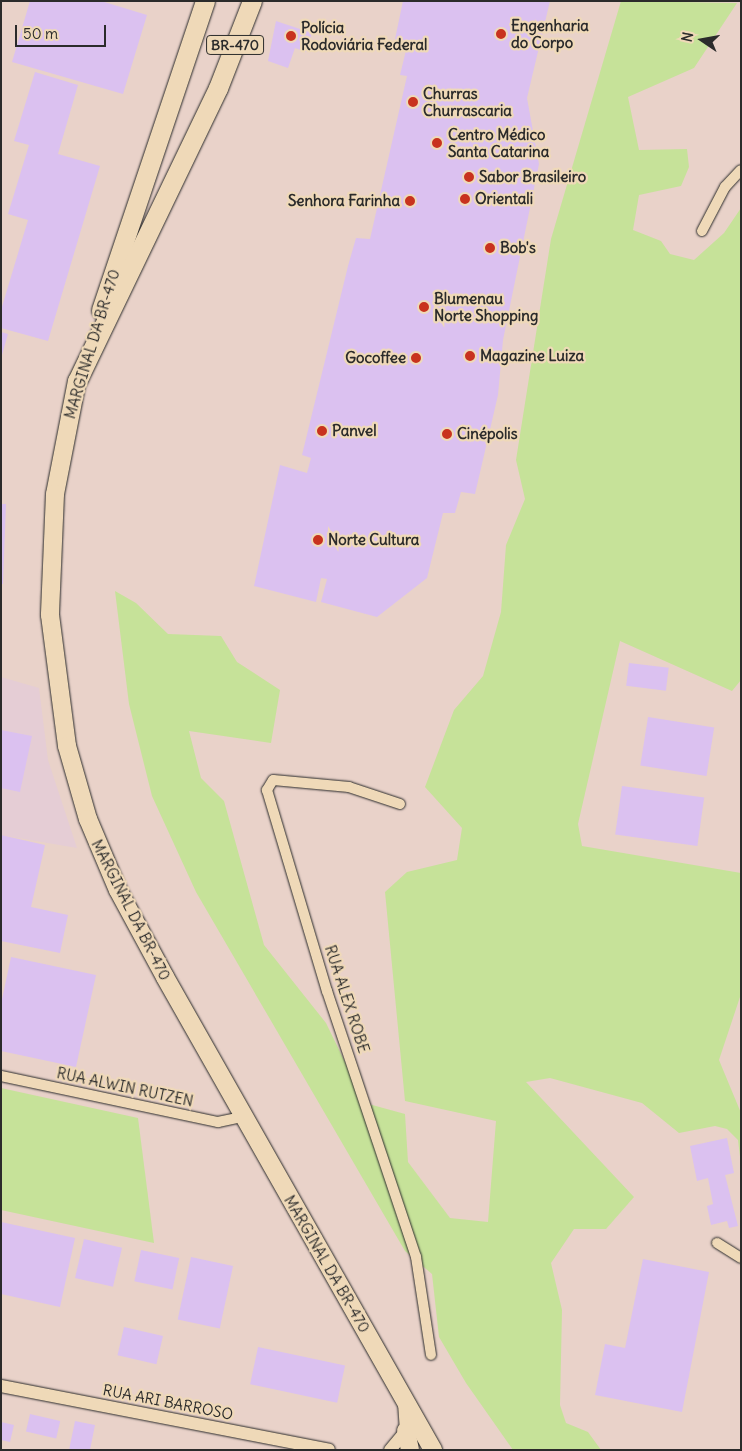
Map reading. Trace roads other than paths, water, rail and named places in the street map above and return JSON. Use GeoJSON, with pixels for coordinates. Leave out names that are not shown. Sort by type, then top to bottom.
{"type":"FeatureCollection","features":[{"type":"Feature","properties":{"kind":"highway","name":"MARGINAL DA BR-470"},"geometry":{"type":"LineString","coordinates":[[205,1],[77,381],[61,454],[51,532],[53,655],[67,746],[88,820],[118,890],[242,1117],[433,1450]]}},
{"type":"Feature","properties":{"kind":"highway","name":"BR-470"},"geometry":{"type":"LineString","coordinates":[[77,381],[218,88],[252,1]]}},
{"type":"Feature","properties":{"kind":"highway"},"geometry":{"type":"LineString","coordinates":[[406,1431],[410,1450]]}},
{"type":"Feature","properties":{"kind":"street"},"geometry":{"type":"LineString","coordinates":[[702,231],[725,187],[741,170]]}},
{"type":"Feature","properties":{"kind":"street","name":"RUA ALEX ROBE"},"geometry":{"type":"LineString","coordinates":[[400,804],[349,787],[273,780],[267,790],[327,991],[416,1256],[431,1355]]}},
{"type":"Feature","properties":{"kind":"street","name":"RUA ALWIN RUTZEN"},"geometry":{"type":"LineString","coordinates":[[1,1076],[218,1122],[242,1117]]}},
{"type":"Feature","properties":{"kind":"street"},"geometry":{"type":"LineString","coordinates":[[716,1243],[741,1258]]}},
{"type":"Feature","properties":{"kind":"street","name":"RUA ARI BARROSO"},"geometry":{"type":"LineString","coordinates":[[1,1386],[329,1450]]}},
{"type":"Feature","properties":{"kind":"street","name":"MARGINAL DA BR-470"},"geometry":{"type":"LineString","coordinates":[[403,1395],[406,1431]]}},
{"type":"Feature","properties":{"kind":"street"},"geometry":{"type":"LineString","coordinates":[[390,1450],[406,1431]]}},
{"type":"Feature","properties":{"kind":"place","name":"Engenharia do Corpo"},"geometry":{"type":"Point","coordinates":[501,34]}},
{"type":"Feature","properties":{"kind":"place","name":"Polícia Rodoviária Federal"},"geometry":{"type":"Point","coordinates":[291,36]}},
{"type":"Feature","properties":{"kind":"place","name":"Churras Churrascaria"},"geometry":{"type":"Point","coordinates":[413,102]}},
{"type":"Feature","properties":{"kind":"place","name":"Centro Médico Santa Catarina"},"geometry":{"type":"Point","coordinates":[437,143]}},
{"type":"Feature","properties":{"kind":"place","name":"Sabor Brasileiro"},"geometry":{"type":"Point","coordinates":[469,177]}},
{"type":"Feature","properties":{"kind":"place","name":"Orientali"},"geometry":{"type":"Point","coordinates":[465,199]}},
{"type":"Feature","properties":{"kind":"place","name":"Senhora Farinha"},"geometry":{"type":"Point","coordinates":[410,201]}},
{"type":"Feature","properties":{"kind":"place","name":"Bob's"},"geometry":{"type":"Point","coordinates":[490,248]}},
{"type":"Feature","properties":{"kind":"place","name":"Blumenau Norte Shopping"},"geometry":{"type":"Point","coordinates":[424,307]}},
{"type":"Feature","properties":{"kind":"place","name":"Magazine Luiza"},"geometry":{"type":"Point","coordinates":[470,356]}},
{"type":"Feature","properties":{"kind":"place","name":"Gocoffee"},"geometry":{"type":"Point","coordinates":[416,358]}},
{"type":"Feature","properties":{"kind":"place","name":"Panvel"},"geometry":{"type":"Point","coordinates":[322,431]}},
{"type":"Feature","properties":{"kind":"place","name":"Cinépolis"},"geometry":{"type":"Point","coordinates":[447,434]}},
{"type":"Feature","properties":{"kind":"place","name":"Norte Cultura"},"geometry":{"type":"Point","coordinates":[318,540]}}]}
